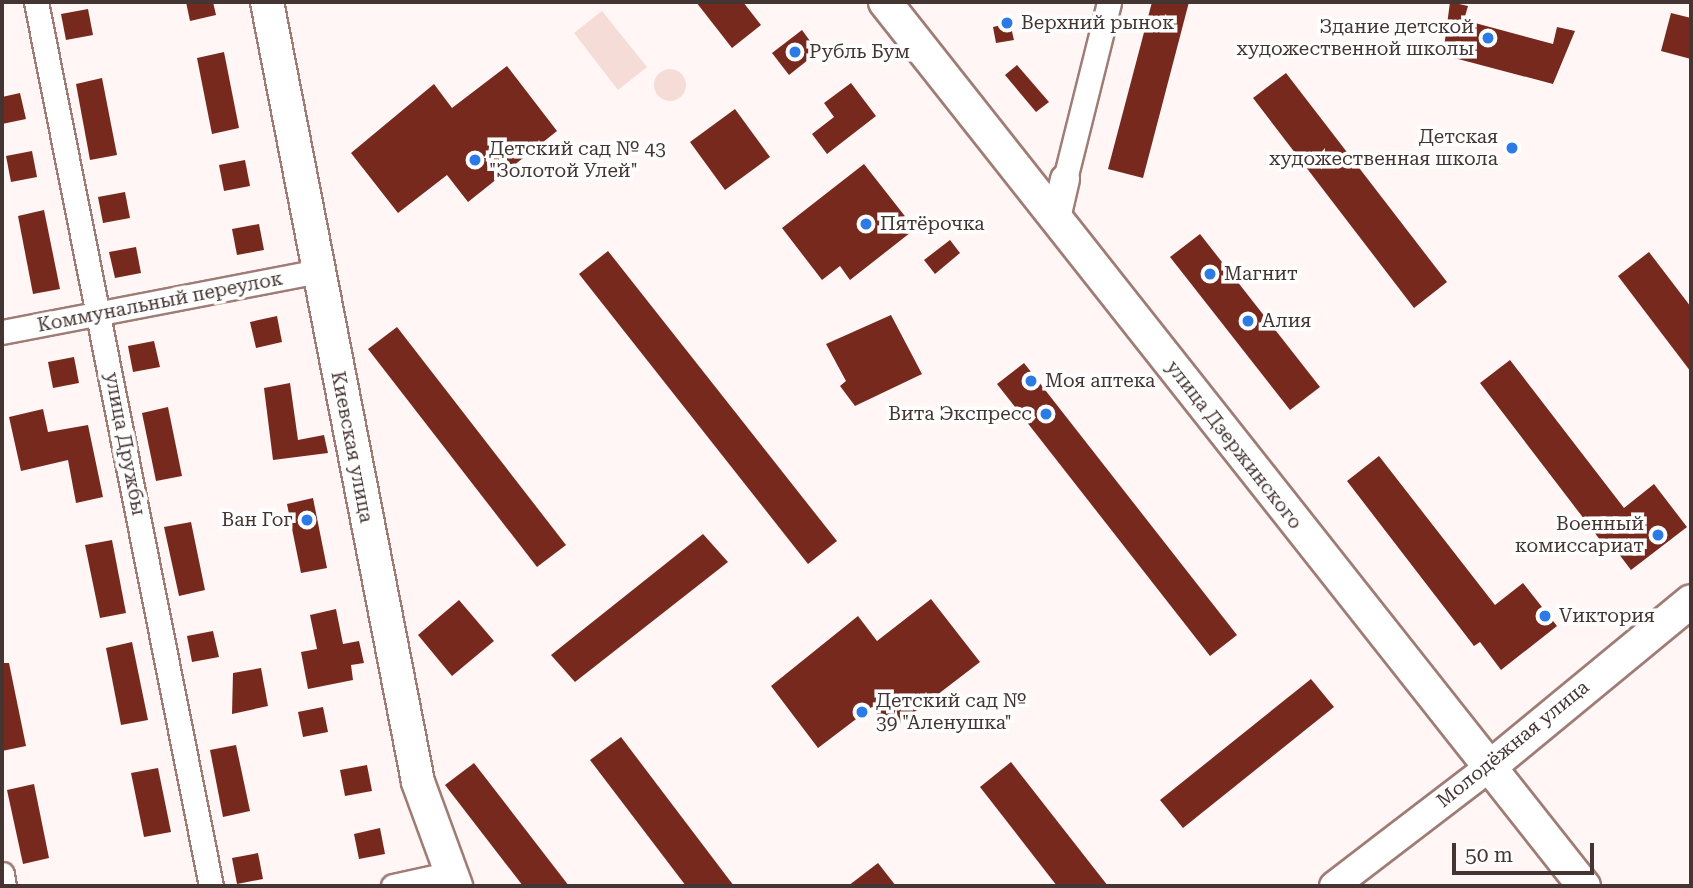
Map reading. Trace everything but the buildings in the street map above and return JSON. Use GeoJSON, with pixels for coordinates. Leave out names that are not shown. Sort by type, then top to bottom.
{"type":"FeatureCollection","features":[{"type":"Feature","properties":{"kind":"main road","name":"Киевская улица"},"geometry":{"type":"LineString","coordinates":[[267,2],[418,782],[451,880]]}},
{"type":"Feature","properties":{"kind":"main road","name":"улица Дзержинского"},"geometry":{"type":"LineString","coordinates":[[885,2],[1584,886]]}},
{"type":"Feature","properties":{"kind":"main road","name":"Молодёжная улица"},"geometry":{"type":"LineString","coordinates":[[1491,766],[1691,601]]}},
{"type":"Feature","properties":{"kind":"street","name":"улица Дружбы"},"geometry":{"type":"LineString","coordinates":[[36,2],[211,886]]}},
{"type":"Feature","properties":{"kind":"street"},"geometry":{"type":"LineString","coordinates":[[1056,218],[1109,2]]}},
{"type":"Feature","properties":{"kind":"street","name":"Коммунальный переулок"},"geometry":{"type":"LineString","coordinates":[[2,332],[100,316],[319,271]]}},
{"type":"Feature","properties":{"kind":"street","name":"Молодёжная улица"},"geometry":{"type":"LineString","coordinates":[[1334,886],[1491,766]]}},
{"type":"Feature","properties":{"kind":"street"},"geometry":{"type":"LineString","coordinates":[[2,874],[4,886]]}},
{"type":"Feature","properties":{"kind":"street"},"geometry":{"type":"LineString","coordinates":[[393,886],[451,880]]}},
{"type":"Feature","properties":{"kind":"shaded area"},"geometry":{"type":"Polygon","coordinates":[[[602,11],[647,67],[618,90],[574,33],[602,11]]]}},
{"type":"Feature","properties":{"kind":"shaded area"},"geometry":{"type":"Polygon","coordinates":[[[670,69],[682,73],[686,85],[682,97],[670,101],[658,97],[654,85],[658,73],[670,69]]]}},
{"type":"Feature","properties":{"kind":"place","name":"Верхний рынок"},"geometry":{"type":"Point","coordinates":[1007,23]}},
{"type":"Feature","properties":{"kind":"place","name":"Здание детской художественной школы"},"geometry":{"type":"Point","coordinates":[1488,38]}},
{"type":"Feature","properties":{"kind":"place","name":"Рубль Бум"},"geometry":{"type":"Point","coordinates":[795,52]}},
{"type":"Feature","properties":{"kind":"place","name":"Детская художественная школа"},"geometry":{"type":"Point","coordinates":[1512,148]}},
{"type":"Feature","properties":{"kind":"place","name":"Детский сад № 43 \"Золотой Улей\""},"geometry":{"type":"Point","coordinates":[475,160]}},
{"type":"Feature","properties":{"kind":"place","name":"Пятёрочка"},"geometry":{"type":"Point","coordinates":[866,224]}},
{"type":"Feature","properties":{"kind":"place","name":"Магнит"},"geometry":{"type":"Point","coordinates":[1210,274]}},
{"type":"Feature","properties":{"kind":"place","name":"Алия"},"geometry":{"type":"Point","coordinates":[1248,321]}},
{"type":"Feature","properties":{"kind":"place","name":"Моя аптека"},"geometry":{"type":"Point","coordinates":[1031,381]}},
{"type":"Feature","properties":{"kind":"place","name":"Вита Экспресс"},"geometry":{"type":"Point","coordinates":[1046,414]}},
{"type":"Feature","properties":{"kind":"place","name":"Ван Гог"},"geometry":{"type":"Point","coordinates":[307,520]}},
{"type":"Feature","properties":{"kind":"place","name":"Военный комиссариат"},"geometry":{"type":"Point","coordinates":[1658,535]}},
{"type":"Feature","properties":{"kind":"place","name":"Vиктория"},"geometry":{"type":"Point","coordinates":[1545,616]}},
{"type":"Feature","properties":{"kind":"place","name":"Детский сад № 39 \"Аленушка\""},"geometry":{"type":"Point","coordinates":[862,712]}}]}
